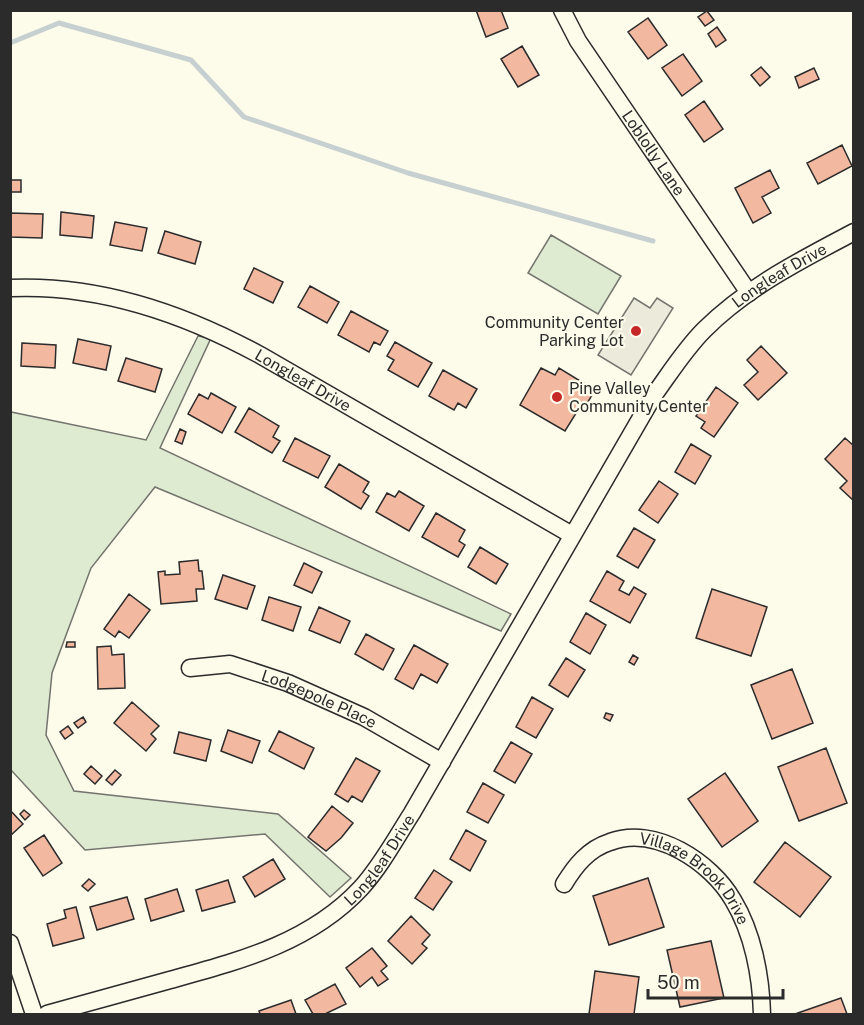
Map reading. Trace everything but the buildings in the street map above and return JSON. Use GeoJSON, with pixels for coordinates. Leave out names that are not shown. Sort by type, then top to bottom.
{"type":"FeatureCollection","features":[{"type":"Feature","properties":{"kind":"street","name":"Loblolly Lane"},"geometry":{"type":"LineString","coordinates":[[562,10],[578,41],[749,292]]}},
{"type":"Feature","properties":{"kind":"street","name":"Longleaf Drive"},"geometry":{"type":"LineString","coordinates":[[47,1014],[239,961],[275,948],[308,930],[340,908],[361,888],[401,831],[654,395],[681,357],[702,331],[749,292],[793,264],[854,232]]}},
{"type":"Feature","properties":{"kind":"street","name":"Longleaf Drive"},"geometry":{"type":"LineString","coordinates":[[10,288],[46,288],[93,293],[163,311],[213,331],[260,355],[572,535]]}},
{"type":"Feature","properties":{"kind":"street","name":"Lodgepole Place"},"geometry":{"type":"LineString","coordinates":[[190,668],[230,664],[288,683],[364,717],[442,762]]}},
{"type":"Feature","properties":{"kind":"street","name":"Village Brook Drive"},"geometry":{"type":"LineString","coordinates":[[564,884],[582,859],[599,847],[618,839],[643,839],[689,855],[717,878],[733,900],[745,924],[760,979],[762,1014]]}},
{"type":"Feature","properties":{"kind":"street"},"geometry":{"type":"LineString","coordinates":[[10,943],[34,1014]]}},
{"type":"Feature","properties":{"kind":"green space"},"geometry":{"type":"Polygon","coordinates":[[[551,235],[621,276],[598,314],[528,273],[551,235]]]}},
{"type":"Feature","properties":{"kind":"green space"},"geometry":{"type":"Polygon","coordinates":[[[198,336],[211,338],[160,448],[511,614],[501,631],[155,487],[91,568],[52,673],[46,735],[74,791],[278,814],[351,878],[330,897],[265,834],[85,850],[11,770],[11,412],[146,440],[198,336]]]}},
{"type":"Feature","properties":{"kind":"shaded area","name":"Community Center Parking Lot"},"geometry":{"type":"Polygon","coordinates":[[[634,298],[650,308],[657,298],[673,308],[631,375],[598,355],[634,298]]]}},
{"type":"Feature","properties":{"kind":"waterway"},"geometry":{"type":"LineString","coordinates":[[10,43],[59,23],[191,60],[244,117],[408,173],[653,241]]}},
{"type":"Feature","properties":{"kind":"place","name":"Community Center Parking Lot"},"geometry":{"type":"Point","coordinates":[636,331]}},
{"type":"Feature","properties":{"kind":"place","name":"Pine Valley Community Center"},"geometry":{"type":"Point","coordinates":[557,397]}}]}
